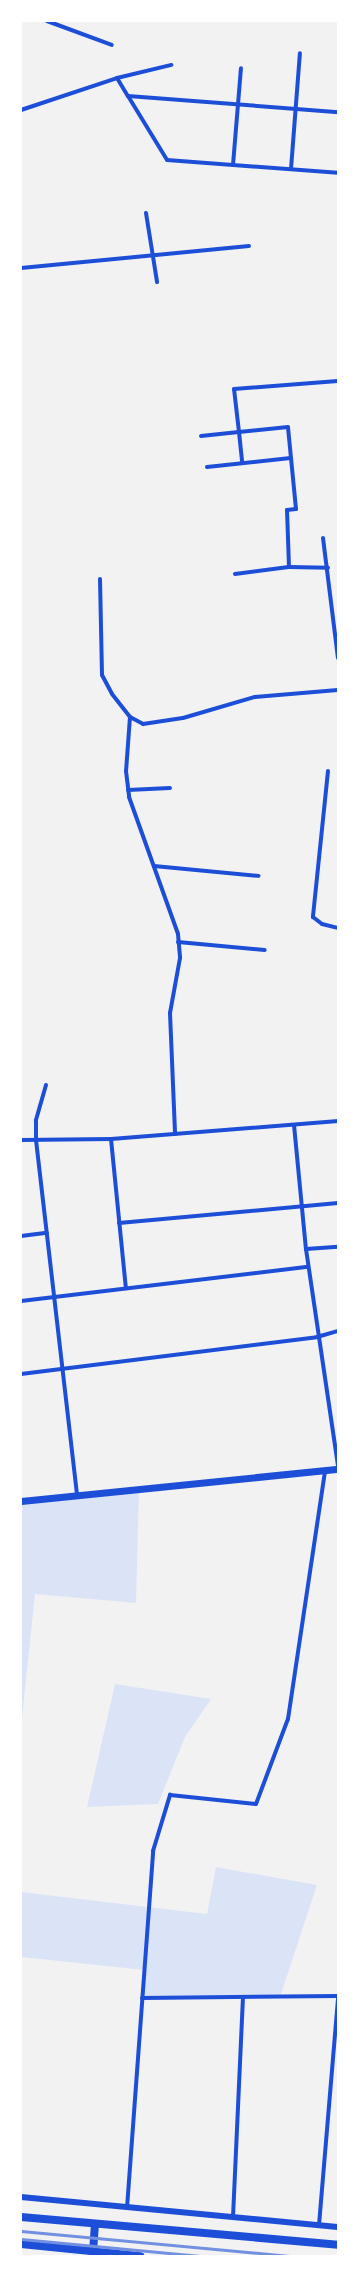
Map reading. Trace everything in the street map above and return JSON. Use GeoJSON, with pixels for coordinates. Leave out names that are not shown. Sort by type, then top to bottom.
{"type":"FeatureCollection","features":[{"type":"Feature","properties":{"kind":"main road"},"geometry":{"type":"LineString","coordinates":[[21,1501],[325,1471],[338,1468]]}},
{"type":"Feature","properties":{"kind":"main road"},"geometry":{"type":"LineString","coordinates":[[21,2217],[338,2245]]}},
{"type":"Feature","properties":{"kind":"main road"},"geometry":{"type":"LineString","coordinates":[[92,2254],[95,2224]]}},
{"type":"Feature","properties":{"kind":"main road"},"geometry":{"type":"LineString","coordinates":[[21,2244],[92,2254],[140,2256]]}},
{"type":"Feature","properties":{"kind":"street"},"geometry":{"type":"LineString","coordinates":[[47,21],[112,46]]}},
{"type":"Feature","properties":{"kind":"street"},"geometry":{"type":"LineString","coordinates":[[291,169],[300,54]]}},
{"type":"Feature","properties":{"kind":"street"},"geometry":{"type":"LineString","coordinates":[[21,110],[117,78],[171,65]]}},
{"type":"Feature","properties":{"kind":"street"},"geometry":{"type":"LineString","coordinates":[[233,165],[241,68]]}},
{"type":"Feature","properties":{"kind":"street"},"geometry":{"type":"LineString","coordinates":[[117,78],[167,160],[338,173]]}},
{"type":"Feature","properties":{"kind":"street"},"geometry":{"type":"LineString","coordinates":[[128,96],[338,112]]}},
{"type":"Feature","properties":{"kind":"street"},"geometry":{"type":"LineString","coordinates":[[146,213],[157,282]]}},
{"type":"Feature","properties":{"kind":"street"},"geometry":{"type":"LineString","coordinates":[[21,268],[152,254],[249,246]]}},
{"type":"Feature","properties":{"kind":"street"},"geometry":{"type":"LineString","coordinates":[[242,463],[234,389],[338,381]]}},
{"type":"Feature","properties":{"kind":"street"},"geometry":{"type":"LineString","coordinates":[[201,436],[288,427],[296,509],[287,510],[289,567]]}},
{"type":"Feature","properties":{"kind":"street"},"geometry":{"type":"LineString","coordinates":[[207,467],[291,458]]}},
{"type":"Feature","properties":{"kind":"street"},"geometry":{"type":"LineString","coordinates":[[323,538],[328,568],[338,658]]}},
{"type":"Feature","properties":{"kind":"street"},"geometry":{"type":"LineString","coordinates":[[235,574],[289,567],[328,568]]}},
{"type":"Feature","properties":{"kind":"street"},"geometry":{"type":"LineString","coordinates":[[100,579],[102,675],[112,694],[130,717],[143,724],[183,718],[255,698],[338,690]]}},
{"type":"Feature","properties":{"kind":"street"},"geometry":{"type":"LineString","coordinates":[[130,717],[128,790],[136,824],[154,866],[178,942],[180,958],[170,1013],[175,1134]]}},
{"type":"Feature","properties":{"kind":"street"},"geometry":{"type":"LineString","coordinates":[[328,771],[313,917],[322,924],[338,928]]}},
{"type":"Feature","properties":{"kind":"street"},"geometry":{"type":"LineString","coordinates":[[128,790],[170,788]]}},
{"type":"Feature","properties":{"kind":"street"},"geometry":{"type":"LineString","coordinates":[[154,866],[259,876]]}},
{"type":"Feature","properties":{"kind":"street"},"geometry":{"type":"LineString","coordinates":[[178,942],[265,950]]}},
{"type":"Feature","properties":{"kind":"street"},"geometry":{"type":"LineString","coordinates":[[46,1084],[36,1121],[36,1140],[77,1496]]}},
{"type":"Feature","properties":{"kind":"street"},"geometry":{"type":"LineString","coordinates":[[21,1140],[110,1140],[338,1121]]}},
{"type":"Feature","properties":{"kind":"street"},"geometry":{"type":"LineString","coordinates":[[294,1125],[308,1267],[317,1337],[338,1468]]}},
{"type":"Feature","properties":{"kind":"street"},"geometry":{"type":"LineString","coordinates":[[110,1140],[126,1288]]}},
{"type":"Feature","properties":{"kind":"street"},"geometry":{"type":"LineString","coordinates":[[119,1223],[302,1204],[338,1203]]}},
{"type":"Feature","properties":{"kind":"street"},"geometry":{"type":"LineString","coordinates":[[21,1236],[47,1233]]}},
{"type":"Feature","properties":{"kind":"street"},"geometry":{"type":"LineString","coordinates":[[306,1249],[338,1247]]}},
{"type":"Feature","properties":{"kind":"street"},"geometry":{"type":"LineString","coordinates":[[21,1301],[308,1267]]}},
{"type":"Feature","properties":{"kind":"street"},"geometry":{"type":"LineString","coordinates":[[21,1374],[317,1337],[338,1331]]}},
{"type":"Feature","properties":{"kind":"street"},"geometry":{"type":"LineString","coordinates":[[127,2208],[153,1851],[170,1795],[256,1804],[288,1719],[325,1471]]}},
{"type":"Feature","properties":{"kind":"street"},"geometry":{"type":"LineString","coordinates":[[233,2218],[243,1997]]}},
{"type":"Feature","properties":{"kind":"street"},"geometry":{"type":"LineString","coordinates":[[142,1998],[338,1997],[319,2225]]}},
{"type":"Feature","properties":{"kind":"street"},"geometry":{"type":"LineString","coordinates":[[21,2197],[338,2227]]}},
{"type":"Feature","properties":{"kind":"shaded area"},"geometry":{"type":"Polygon","coordinates":[[[139,1489],[136,1603],[35,1594],[21,1727],[21,1501],[139,1489]]]}},
{"type":"Feature","properties":{"kind":"shaded area"},"geometry":{"type":"Polygon","coordinates":[[[115,1684],[211,1699],[185,1737],[158,1804],[87,1807],[115,1684]]]}},
{"type":"Feature","properties":{"kind":"shaded area"},"geometry":{"type":"Polygon","coordinates":[[[216,1867],[317,1885],[280,1997],[142,1998],[144,1970],[21,1957],[21,1892],[207,1914],[216,1867]]]}},
{"type":"Feature","properties":{"kind":"railway"},"geometry":{"type":"LineString","coordinates":[[21,2231],[292,2256]]}},
{"type":"Feature","properties":{"kind":"railway"},"geometry":{"type":"LineString","coordinates":[[21,2239],[200,2256]]}}]}
